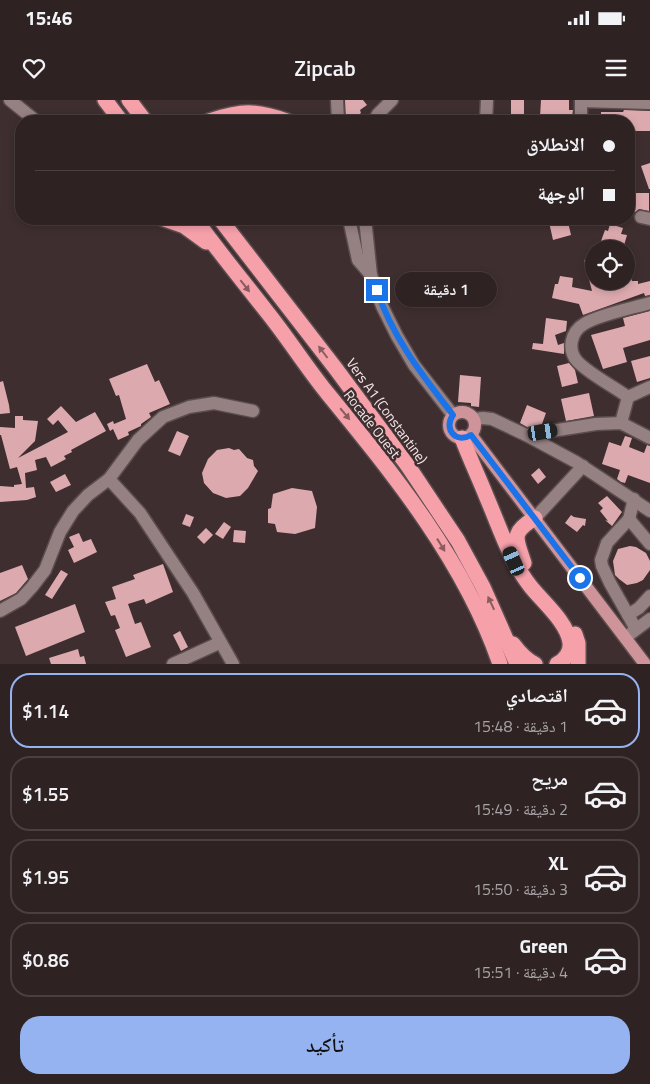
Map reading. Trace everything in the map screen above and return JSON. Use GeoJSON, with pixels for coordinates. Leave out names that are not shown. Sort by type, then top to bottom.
{"type":"FeatureCollection","features":[{"type":"Feature","properties":{"kind":"highway"},"geometry":{"type":"LineString","coordinates":[[105,100],[116,115]]}},
{"type":"Feature","properties":{"kind":"highway"},"geometry":{"type":"LineString","coordinates":[[129,100],[140,115]]}},
{"type":"Feature","properties":{"kind":"highway"},"geometry":{"type":"LineString","coordinates":[[231,115],[242,112],[269,115]]}},
{"type":"Feature","properties":{"kind":"highway"},"geometry":{"type":"LineString","coordinates":[[179,225],[191,230],[225,258]]}},
{"type":"Feature","properties":{"kind":"highway","name":"Rocade Ouest"},"geometry":{"type":"LineString","coordinates":[[200,225],[327,394],[350,419],[433,532],[478,611],[500,664]]}},
{"type":"Feature","properties":{"kind":"highway","name":"Vers A1 (Constantine)"},"geometry":{"type":"LineString","coordinates":[[225,225],[408,466],[458,541],[472,565],[500,623],[517,664]]}},
{"type":"Feature","properties":{"kind":"highway"},"geometry":{"type":"LineString","coordinates":[[467,437],[474,469],[514,561],[567,634],[570,644],[566,658],[557,664]]}},
{"type":"Feature","properties":{"kind":"highway"},"geometry":{"type":"LineString","coordinates":[[535,518],[520,527],[517,534],[519,548],[530,576],[566,619],[574,632],[578,643],[578,664]]}},
{"type":"Feature","properties":{"kind":"highway"},"geometry":{"type":"LineString","coordinates":[[514,561],[530,576]]}},
{"type":"Feature","properties":{"kind":"highway"},"geometry":{"type":"LineString","coordinates":[[500,623],[523,656],[529,662],[535,664]]}},
{"type":"Feature","properties":{"kind":"main road"},"geometry":{"type":"LineString","coordinates":[[467,437],[475,428],[475,419],[465,412],[456,412],[449,423],[451,432],[454,435],[467,437],[535,518],[645,664]]}},
{"type":"Feature","properties":{"kind":"street"},"geometry":{"type":"LineString","coordinates":[[10,100],[29,115]]}},
{"type":"Feature","properties":{"kind":"street"},"geometry":{"type":"LineString","coordinates":[[337,100],[338,115]]}},
{"type":"Feature","properties":{"kind":"street"},"geometry":{"type":"LineString","coordinates":[[377,115],[392,100]]}},
{"type":"Feature","properties":{"kind":"street"},"geometry":{"type":"LineString","coordinates":[[486,115],[487,100]]}},
{"type":"Feature","properties":{"kind":"street"},"geometry":{"type":"LineString","coordinates":[[580,115],[581,100],[650,103]]}},
{"type":"Feature","properties":{"kind":"street"},"geometry":{"type":"LineString","coordinates":[[350,225],[358,260],[371,275]]}},
{"type":"Feature","properties":{"kind":"street"},"geometry":{"type":"LineString","coordinates":[[366,225],[371,275],[382,306],[414,365],[453,415]]}},
{"type":"Feature","properties":{"kind":"street"},"geometry":{"type":"LineString","coordinates":[[628,396],[581,364],[573,355],[572,342],[577,330],[590,321],[650,303]]}},
{"type":"Feature","properties":{"kind":"street"},"geometry":{"type":"LineString","coordinates":[[628,396],[650,387]]}},
{"type":"Feature","properties":{"kind":"street"},"geometry":{"type":"LineString","coordinates":[[621,423],[628,396]]}},
{"type":"Feature","properties":{"kind":"street"},"geometry":{"type":"LineString","coordinates":[[0,611],[21,600],[32,587],[45,570],[60,532],[69,517],[88,495],[109,480],[138,440],[163,417],[189,407],[214,403],[253,411]]}},
{"type":"Feature","properties":{"kind":"street"},"geometry":{"type":"LineString","coordinates":[[475,419],[492,419],[526,435],[583,466],[650,511]]}},
{"type":"Feature","properties":{"kind":"street"},"geometry":{"type":"LineString","coordinates":[[526,435],[596,424],[621,423],[650,438]]}},
{"type":"Feature","properties":{"kind":"street"},"geometry":{"type":"LineString","coordinates":[[535,518],[583,466]]}},
{"type":"Feature","properties":{"kind":"street"},"geometry":{"type":"LineString","coordinates":[[109,480],[140,512],[193,593],[232,664]]}},
{"type":"Feature","properties":{"kind":"street"},"geometry":{"type":"LineString","coordinates":[[634,499],[629,518],[607,543],[601,560],[604,573],[636,629]]}},
{"type":"Feature","properties":{"kind":"street"},"geometry":{"type":"LineString","coordinates":[[629,518],[650,544]]}},
{"type":"Feature","properties":{"kind":"street"},"geometry":{"type":"LineString","coordinates":[[628,615],[639,608],[650,596]]}},
{"type":"Feature","properties":{"kind":"street"},"geometry":{"type":"LineString","coordinates":[[624,638],[650,619]]}},
{"type":"Feature","properties":{"kind":"street"},"geometry":{"type":"LineString","coordinates":[[173,664],[219,643]]}},
{"type":"Feature","properties":{"kind":"building"},"geometry":{"type":"Polygon","coordinates":[[[345,100],[363,100],[367,105],[360,110],[361,113],[358,115],[346,115],[345,100]]]}},
{"type":"Feature","properties":{"kind":"building"},"geometry":{"type":"Polygon","coordinates":[[[511,100],[524,100],[524,115],[511,114],[511,100]]]}},
{"type":"Feature","properties":{"kind":"building"},"geometry":{"type":"Polygon","coordinates":[[[541,100],[569,100],[569,110],[573,110],[572,115],[540,115],[541,100]]]}},
{"type":"Feature","properties":{"kind":"building"},"geometry":{"type":"Polygon","coordinates":[[[624,110],[650,111],[650,131],[635,131],[635,115],[601,115],[601,112],[623,112],[624,110]]]}},
{"type":"Feature","properties":{"kind":"building"},"geometry":{"type":"Polygon","coordinates":[[[650,163],[650,189],[649,189],[641,166],[650,163]]]}},
{"type":"Feature","properties":{"kind":"building"},"geometry":{"type":"Polygon","coordinates":[[[635,193],[649,193],[649,211],[639,209],[635,212],[635,193]]]}},
{"type":"Feature","properties":{"kind":"building"},"geometry":{"type":"Polygon","coordinates":[[[550,225],[569,225],[571,235],[553,240],[550,225]]]}},
{"type":"Feature","properties":{"kind":"building"},"geometry":{"type":"Polygon","coordinates":[[[610,225],[623,228],[621,234],[627,235],[626,240],[601,240],[605,230],[608,231],[610,225]]]}},
{"type":"Feature","properties":{"kind":"building"},"geometry":{"type":"Polygon","coordinates":[[[560,276],[573,278],[572,287],[592,291],[635,290],[635,281],[638,281],[638,284],[650,281],[650,295],[645,296],[644,293],[583,315],[579,304],[552,298],[555,284],[558,284],[560,276]]]}},
{"type":"Feature","properties":{"kind":"building"},"geometry":{"type":"Polygon","coordinates":[[[650,311],[650,340],[623,348],[627,362],[603,369],[591,335],[625,326],[623,318],[650,311]]]}},
{"type":"Feature","properties":{"kind":"building"},"geometry":{"type":"Polygon","coordinates":[[[546,318],[567,321],[566,331],[555,335],[558,345],[564,343],[564,354],[532,349],[533,343],[543,344],[546,318]]]}},
{"type":"Feature","properties":{"kind":"building"},"geometry":{"type":"Polygon","coordinates":[[[650,356],[650,378],[637,382],[631,361],[650,356]]]}},
{"type":"Feature","properties":{"kind":"building"},"geometry":{"type":"Polygon","coordinates":[[[569,363],[575,370],[578,383],[562,387],[557,366],[569,363]]]}},
{"type":"Feature","properties":{"kind":"building"},"geometry":{"type":"Polygon","coordinates":[[[147,364],[155,382],[159,380],[170,404],[149,413],[151,417],[141,426],[128,432],[129,435],[118,440],[113,429],[110,431],[107,424],[113,421],[114,424],[126,419],[119,395],[116,396],[109,379],[147,364]]]}},
{"type":"Feature","properties":{"kind":"building"},"geometry":{"type":"Polygon","coordinates":[[[460,375],[481,377],[479,407],[471,406],[471,403],[458,402],[460,375]]]}},
{"type":"Feature","properties":{"kind":"building"},"geometry":{"type":"Polygon","coordinates":[[[3,381],[10,413],[0,414],[0,382],[3,381]]]}},
{"type":"Feature","properties":{"kind":"building"},"geometry":{"type":"Polygon","coordinates":[[[589,393],[594,416],[566,421],[561,399],[589,393]]]}},
{"type":"Feature","properties":{"kind":"building"},"geometry":{"type":"Polygon","coordinates":[[[527,405],[546,413],[542,424],[527,427],[520,423],[527,405]]]}},
{"type":"Feature","properties":{"kind":"building"},"geometry":{"type":"Polygon","coordinates":[[[61,406],[76,422],[95,412],[106,431],[71,450],[72,452],[64,456],[66,459],[51,467],[46,457],[35,460],[37,470],[25,473],[26,488],[34,487],[36,497],[27,500],[0,502],[0,486],[14,487],[14,485],[22,484],[17,467],[10,469],[0,435],[0,427],[15,428],[15,416],[23,416],[23,420],[38,421],[35,441],[18,458],[68,432],[58,420],[53,425],[47,419],[61,406]]]}},
{"type":"Feature","properties":{"kind":"building"},"geometry":{"type":"Polygon","coordinates":[[[177,431],[189,436],[180,456],[168,451],[177,431]]]}},
{"type":"Feature","properties":{"kind":"building"},"geometry":{"type":"Polygon","coordinates":[[[625,436],[632,438],[629,447],[644,453],[647,445],[650,446],[650,483],[628,475],[625,483],[621,482],[617,479],[620,470],[602,464],[609,442],[621,446],[625,436]]]}},
{"type":"Feature","properties":{"kind":"building"},"geometry":{"type":"Polygon","coordinates":[[[239,449],[247,458],[253,460],[254,466],[258,471],[248,488],[240,496],[226,498],[213,493],[204,483],[202,473],[208,459],[217,450],[239,449]]]}},
{"type":"Feature","properties":{"kind":"building"},"geometry":{"type":"Polygon","coordinates":[[[539,468],[546,477],[538,484],[531,475],[539,468]]]}},
{"type":"Feature","properties":{"kind":"building"},"geometry":{"type":"Polygon","coordinates":[[[65,474],[71,485],[56,492],[50,482],[65,474]]]}},
{"type":"Feature","properties":{"kind":"building"},"geometry":{"type":"Polygon","coordinates":[[[292,488],[312,491],[317,507],[315,528],[295,534],[277,532],[275,524],[268,523],[268,509],[271,508],[273,494],[292,488]]]}},
{"type":"Feature","properties":{"kind":"building"},"geometry":{"type":"Polygon","coordinates":[[[607,496],[622,512],[612,526],[605,520],[608,521],[600,511],[603,508],[598,503],[607,496]]]}},
{"type":"Feature","properties":{"kind":"building"},"geometry":{"type":"Polygon","coordinates":[[[186,514],[194,517],[190,527],[182,524],[186,514]]]}},
{"type":"Feature","properties":{"kind":"building"},"geometry":{"type":"Polygon","coordinates":[[[571,515],[586,519],[585,526],[583,525],[577,532],[565,523],[571,515]]]}},
{"type":"Feature","properties":{"kind":"building"},"geometry":{"type":"Polygon","coordinates":[[[224,522],[231,527],[223,539],[215,534],[224,522]]]}},
{"type":"Feature","properties":{"kind":"building"},"geometry":{"type":"Polygon","coordinates":[[[206,528],[213,535],[204,544],[197,537],[206,528]]]}},
{"type":"Feature","properties":{"kind":"building"},"geometry":{"type":"Polygon","coordinates":[[[234,530],[246,531],[245,543],[233,542],[234,530]]]}},
{"type":"Feature","properties":{"kind":"building"},"geometry":{"type":"Polygon","coordinates":[[[79,533],[83,542],[91,539],[97,552],[74,563],[68,550],[74,547],[69,537],[79,533]]]}},
{"type":"Feature","properties":{"kind":"building"},"geometry":{"type":"Polygon","coordinates":[[[630,546],[646,553],[650,561],[650,570],[643,580],[627,585],[615,575],[613,561],[618,549],[630,546]]]}},
{"type":"Feature","properties":{"kind":"building"},"geometry":{"type":"Polygon","coordinates":[[[163,564],[173,592],[146,604],[144,599],[128,604],[135,624],[141,622],[151,647],[126,657],[115,630],[120,628],[115,615],[111,616],[105,602],[116,599],[112,587],[135,579],[133,575],[163,564]]]}},
{"type":"Feature","properties":{"kind":"building"},"geometry":{"type":"Polygon","coordinates":[[[22,565],[28,579],[16,593],[0,601],[0,573],[22,565]]]}},
{"type":"Feature","properties":{"kind":"building"},"geometry":{"type":"Polygon","coordinates":[[[61,570],[68,574],[52,599],[45,595],[61,570]]]}},
{"type":"Feature","properties":{"kind":"building"},"geometry":{"type":"Polygon","coordinates":[[[75,604],[85,632],[26,656],[15,627],[75,604]]]}},
{"type":"Feature","properties":{"kind":"building"},"geometry":{"type":"Polygon","coordinates":[[[180,631],[188,647],[181,651],[173,635],[180,631]]]}},
{"type":"Feature","properties":{"kind":"building"},"geometry":{"type":"Polygon","coordinates":[[[78,649],[80,657],[84,656],[86,664],[51,664],[49,658],[78,649]]]}},
{"type":"Feature","properties":{"kind":"route"},"geometry":{"type":"LineString","coordinates":[[377,290],[382,306],[414,365],[453,415],[449,423],[451,432],[462,438],[471,435],[580,578]]}}]}
